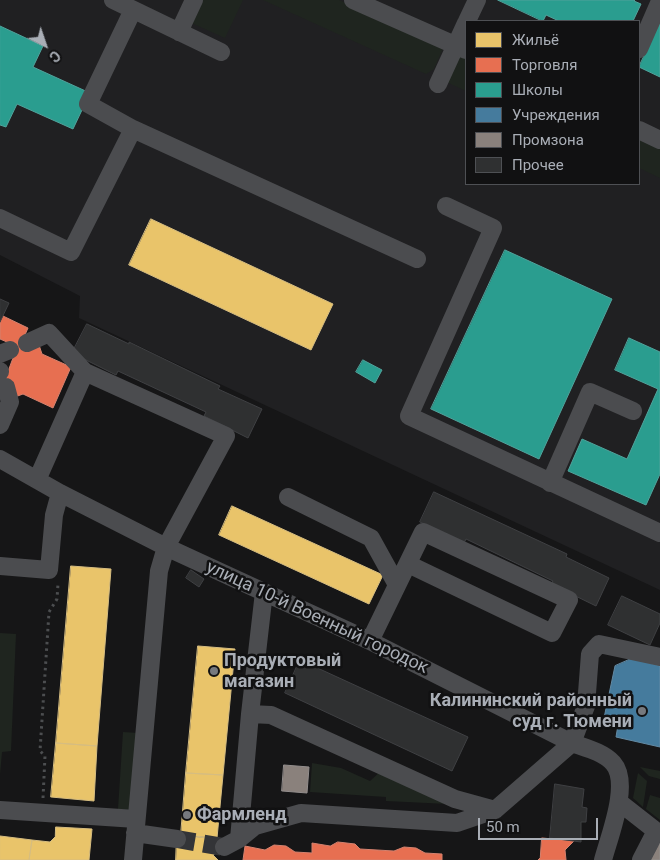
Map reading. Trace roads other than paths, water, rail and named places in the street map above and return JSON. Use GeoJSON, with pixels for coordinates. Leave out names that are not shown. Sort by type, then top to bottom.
{"type":"FeatureCollection","features":[{"type":"Feature","properties":{"kind":"street"},"geometry":{"type":"LineString","coordinates":[[113,0],[221,52]]}},
{"type":"Feature","properties":{"kind":"street"},"geometry":{"type":"LineString","coordinates":[[179,32],[194,0]]}},
{"type":"Feature","properties":{"kind":"street"},"geometry":{"type":"LineString","coordinates":[[353,0],[461,48]]}},
{"type":"Feature","properties":{"kind":"street"},"geometry":{"type":"LineString","coordinates":[[468,20],[477,0]]}},
{"type":"Feature","properties":{"kind":"street"},"geometry":{"type":"LineString","coordinates":[[640,47],[660,0]]}},
{"type":"Feature","properties":{"kind":"street"},"geometry":{"type":"LineString","coordinates":[[133,10],[88,104],[133,129],[417,259]]}},
{"type":"Feature","properties":{"kind":"street"},"geometry":{"type":"LineString","coordinates":[[438,84],[461,48],[465,31]]}},
{"type":"Feature","properties":{"kind":"street"},"geometry":{"type":"LineString","coordinates":[[0,218],[71,252],[133,129]]}},
{"type":"Feature","properties":{"kind":"street"},"geometry":{"type":"LineString","coordinates":[[640,130],[660,140]]}},
{"type":"Feature","properties":{"kind":"street"},"geometry":{"type":"LineString","coordinates":[[446,206],[493,228],[409,416],[660,533]]}},
{"type":"Feature","properties":{"kind":"street"},"geometry":{"type":"LineString","coordinates":[[27,343],[49,333],[85,372],[226,436],[166,548],[159,571],[133,860]]}},
{"type":"Feature","properties":{"kind":"street"},"geometry":{"type":"LineString","coordinates":[[37,480],[85,372]]}},
{"type":"Feature","properties":{"kind":"street"},"geometry":{"type":"LineString","coordinates":[[0,425],[10,402],[2,377]]}},
{"type":"Feature","properties":{"kind":"street"},"geometry":{"type":"LineString","coordinates":[[550,483],[590,392],[633,410]]}},
{"type":"Feature","properties":{"kind":"street","name":"улица 10-й Военный городок"},"geometry":{"type":"LineString","coordinates":[[0,459],[60,493],[166,548],[370,641],[572,743],[599,752],[614,764],[621,778],[618,802],[603,860]]}},
{"type":"Feature","properties":{"kind":"street"},"geometry":{"type":"LineString","coordinates":[[0,566],[49,570],[54,516],[60,493]]}},
{"type":"Feature","properties":{"kind":"street"},"geometry":{"type":"LineString","coordinates":[[288,497],[371,538],[397,585]]}},
{"type":"Feature","properties":{"kind":"street"},"geometry":{"type":"LineString","coordinates":[[370,641],[423,532],[569,600],[552,633],[408,564]]}},
{"type":"Feature","properties":{"kind":"street"},"geometry":{"type":"LineString","coordinates":[[264,592],[250,714],[232,843],[255,826],[302,813],[457,824],[495,810],[572,743],[586,706],[590,654],[599,644],[660,658]]}},
{"type":"Feature","properties":{"kind":"street"},"geometry":{"type":"LineString","coordinates":[[250,714],[271,715],[455,799],[495,810]]}},
{"type":"Feature","properties":{"kind":"street"},"geometry":{"type":"LineString","coordinates":[[618,802],[656,831],[640,860]]}},
{"type":"Feature","properties":{"kind":"street"},"geometry":{"type":"LineString","coordinates":[[0,810],[136,826],[177,839]]}},
{"type":"Feature","properties":{"kind":"tunnel"},"geometry":{"type":"LineString","coordinates":[[177,839],[224,847]]}},
{"type":"Feature","properties":{"kind":"place","name":"Продуктовый магазин"},"geometry":{"type":"Point","coordinates":[214,671]}},
{"type":"Feature","properties":{"kind":"place","name":"Калининский районный суд г. Тюмени"},"geometry":{"type":"Point","coordinates":[642,711]}},
{"type":"Feature","properties":{"kind":"place","name":"Фармленд"},"geometry":{"type":"Point","coordinates":[187,815]}}]}
